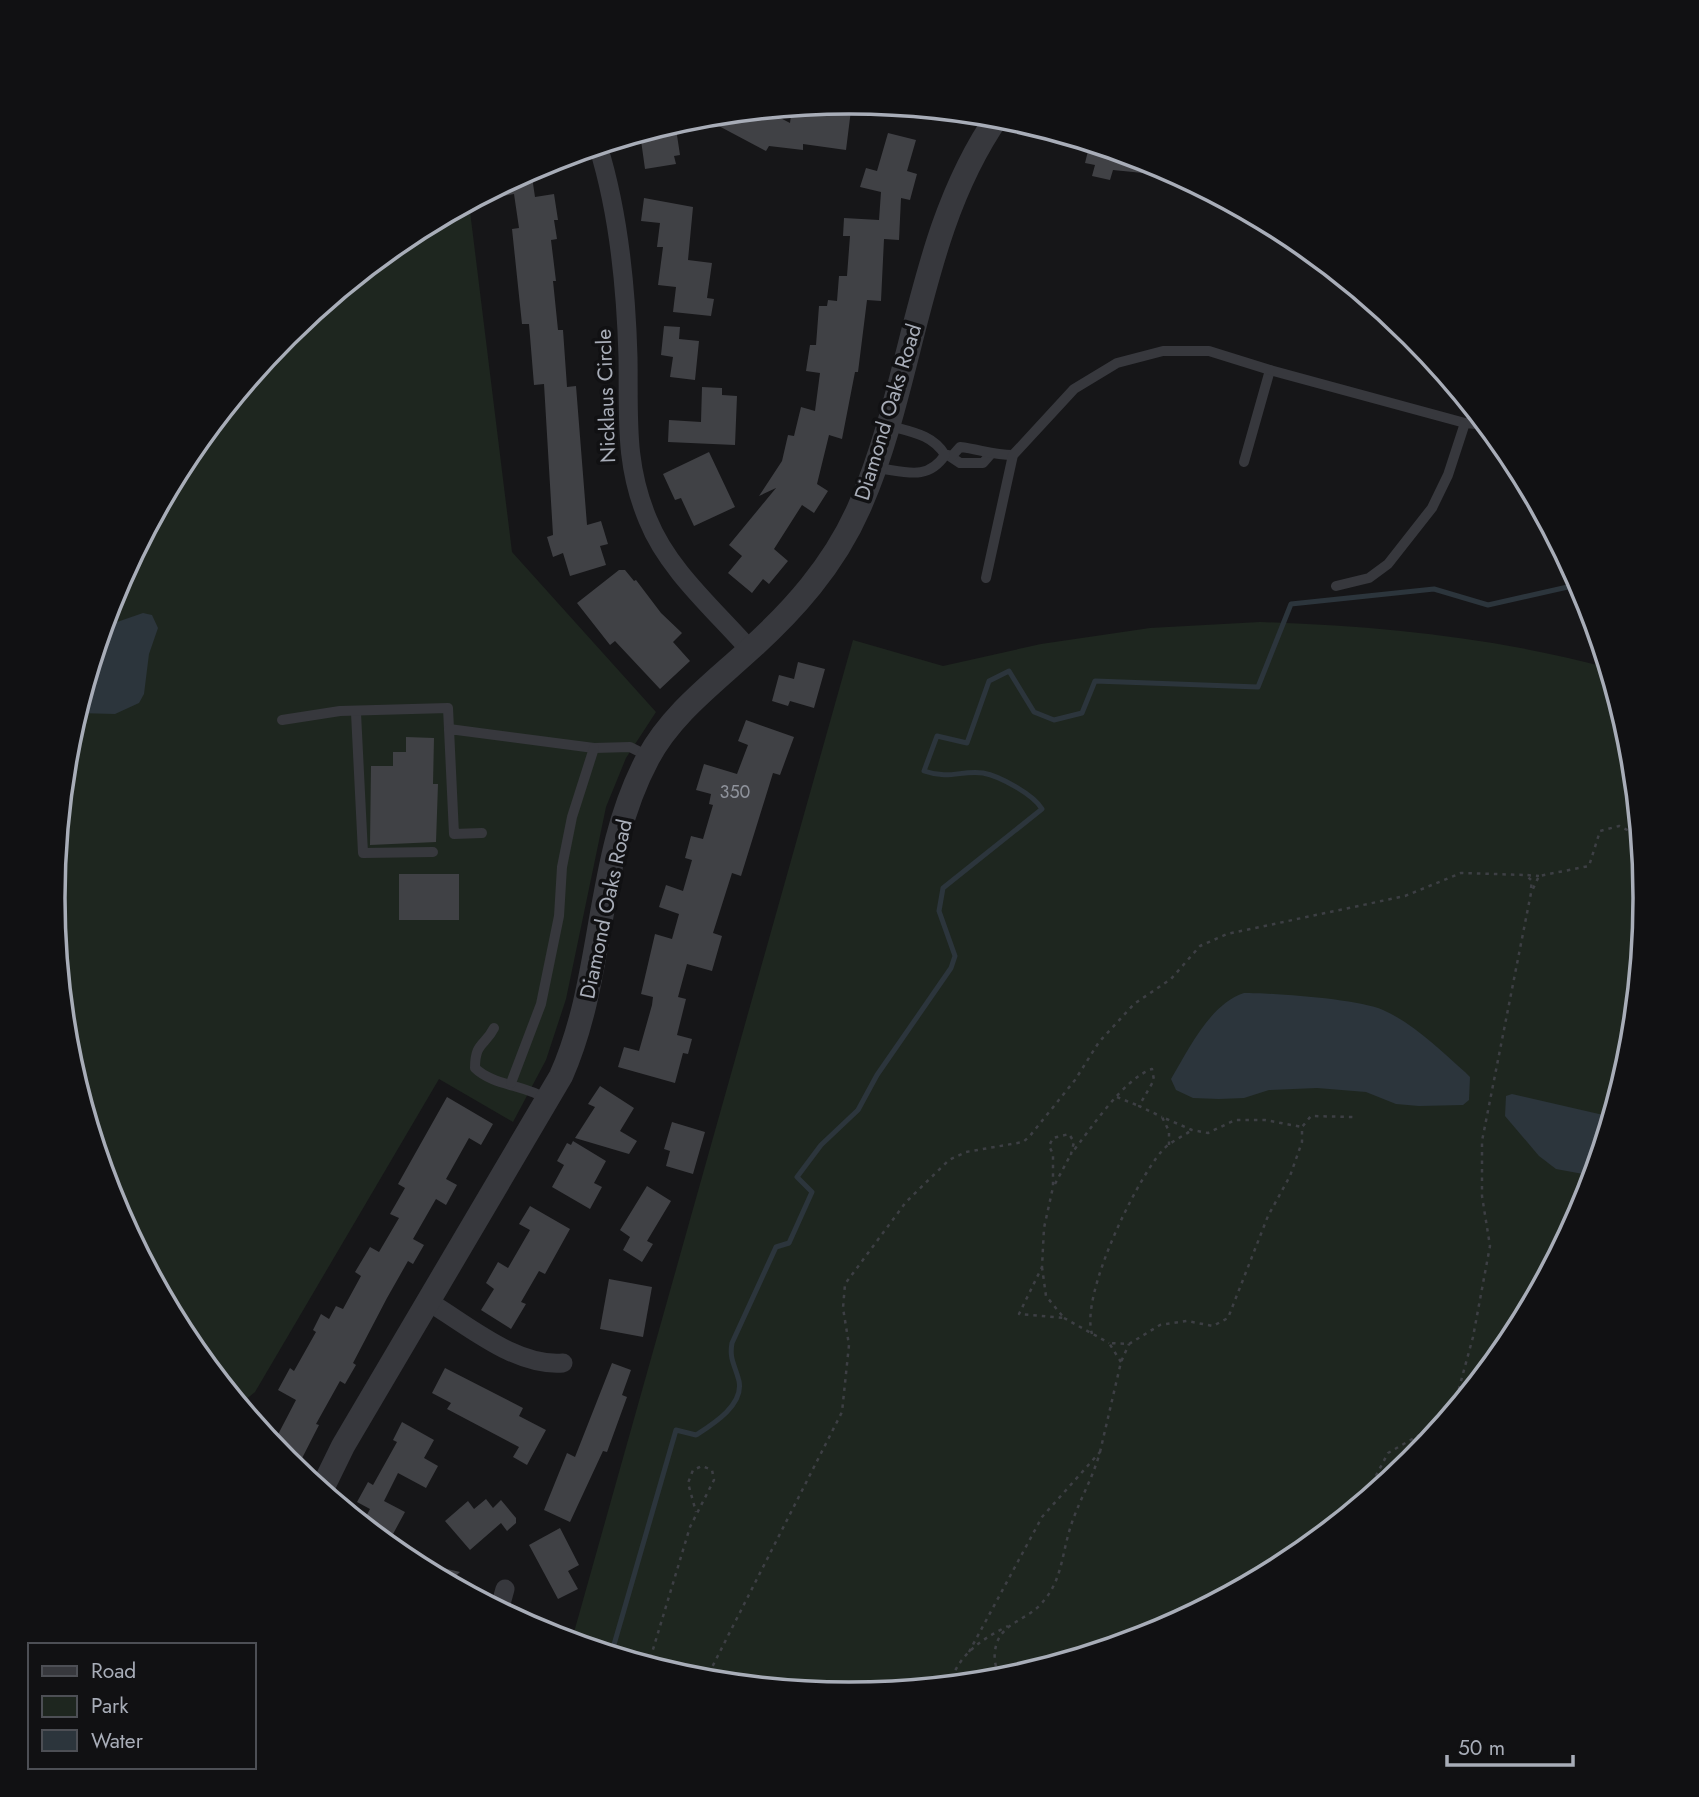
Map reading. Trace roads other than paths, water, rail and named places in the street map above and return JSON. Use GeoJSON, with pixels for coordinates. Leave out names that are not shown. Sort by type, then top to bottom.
{"type":"FeatureCollection","features":[{"type":"Feature","properties":{"kind":"street","name":"Diamond Oaks Road"},"geometry":{"type":"LineString","coordinates":[[325,1482],[343,1446],[549,1100],[571,1053],[582,1023],[620,832],[631,795],[649,757],[670,724],[750,650],[815,583],[838,550],[876,468],[942,229],[960,180],[991,127]]}},
{"type":"Feature","properties":{"kind":"street","name":"Nicklaus Circle"},"geometry":{"type":"LineString","coordinates":[[600,154],[616,224],[624,288],[628,359],[626,421],[632,475],[649,523],[674,564],[750,650]]}},
{"type":"Feature","properties":{"kind":"street"},"geometry":{"type":"LineString","coordinates":[[429,1302],[519,1356],[544,1365],[563,1363]]}},
{"type":"Feature","properties":{"kind":"street"},"geometry":{"type":"LineString","coordinates":[[502,1602],[505,1589]]}},
{"type":"Feature","properties":{"kind":"lane"},"geometry":{"type":"LineString","coordinates":[[986,578],[1013,455],[1073,389],[1117,363],[1163,351],[1209,351],[1270,370],[1474,424]]}},
{"type":"Feature","properties":{"kind":"lane"},"geometry":{"type":"LineString","coordinates":[[1244,461],[1270,370]]}},
{"type":"Feature","properties":{"kind":"lane"},"geometry":{"type":"LineString","coordinates":[[1336,586],[1369,578],[1388,564],[1432,508],[1448,475],[1465,423]]}},
{"type":"Feature","properties":{"kind":"lane"},"geometry":{"type":"LineString","coordinates":[[887,425],[928,437],[939,443],[948,455],[960,463],[983,463],[990,455],[1013,455]]}},
{"type":"Feature","properties":{"kind":"lane"},"geometry":{"type":"LineString","coordinates":[[876,468],[920,474],[935,469],[948,455]]}},
{"type":"Feature","properties":{"kind":"lane"},"geometry":{"type":"LineString","coordinates":[[282,720],[340,711],[448,708],[454,834],[482,833]]}},
{"type":"Feature","properties":{"kind":"lane"},"geometry":{"type":"LineString","coordinates":[[356,712],[363,853],[433,852]]}},
{"type":"Feature","properties":{"kind":"lane"},"geometry":{"type":"LineString","coordinates":[[449,729],[594,748],[630,747],[649,757]]}},
{"type":"Feature","properties":{"kind":"lane"},"geometry":{"type":"LineString","coordinates":[[511,1083],[541,1004],[559,916],[562,867],[572,817],[594,748]]}},
{"type":"Feature","properties":{"kind":"lane"},"geometry":{"type":"LineString","coordinates":[[494,1028],[490,1037],[481,1042],[475,1056],[475,1068],[484,1077],[511,1083],[549,1100]]}},
{"type":"Feature","properties":{"kind":"water"},"geometry":{"type":"Polygon","coordinates":[[[143,613],[152,615],[158,628],[149,654],[144,694],[139,703],[115,714],[87,713],[106,646],[117,622],[143,613]]]}},
{"type":"Feature","properties":{"kind":"water"},"geometry":{"type":"Polygon","coordinates":[[[1244,993],[1336,1000],[1383,1010],[1416,1030],[1470,1077],[1469,1100],[1463,1105],[1419,1106],[1396,1104],[1366,1092],[1317,1088],[1269,1090],[1244,1098],[1219,1099],[1193,1098],[1176,1090],[1171,1079],[1202,1029],[1221,1007],[1244,993]]]}},
{"type":"Feature","properties":{"kind":"water"},"geometry":{"type":"Polygon","coordinates":[[[1512,1094],[1604,1115],[1584,1174],[1556,1169],[1539,1156],[1505,1116],[1506,1096],[1512,1094]]]}},
{"type":"Feature","properties":{"kind":"waterway"},"geometry":{"type":"LineString","coordinates":[[613,1647],[676,1430],[696,1435],[726,1413],[737,1398],[739,1381],[732,1358],[732,1343],[776,1247],[789,1243],[812,1192],[797,1177],[821,1145],[858,1110],[877,1075],[951,968],[955,956],[939,911],[943,888],[1042,809],[1024,792],[990,775],[975,772],[941,775],[924,771],[937,736],[967,743],[989,681],[1009,671],[1034,712],[1054,720],[1082,713],[1095,681],[1258,687],[1291,604],[1434,589],[1488,605],[1570,587]]}}]}
